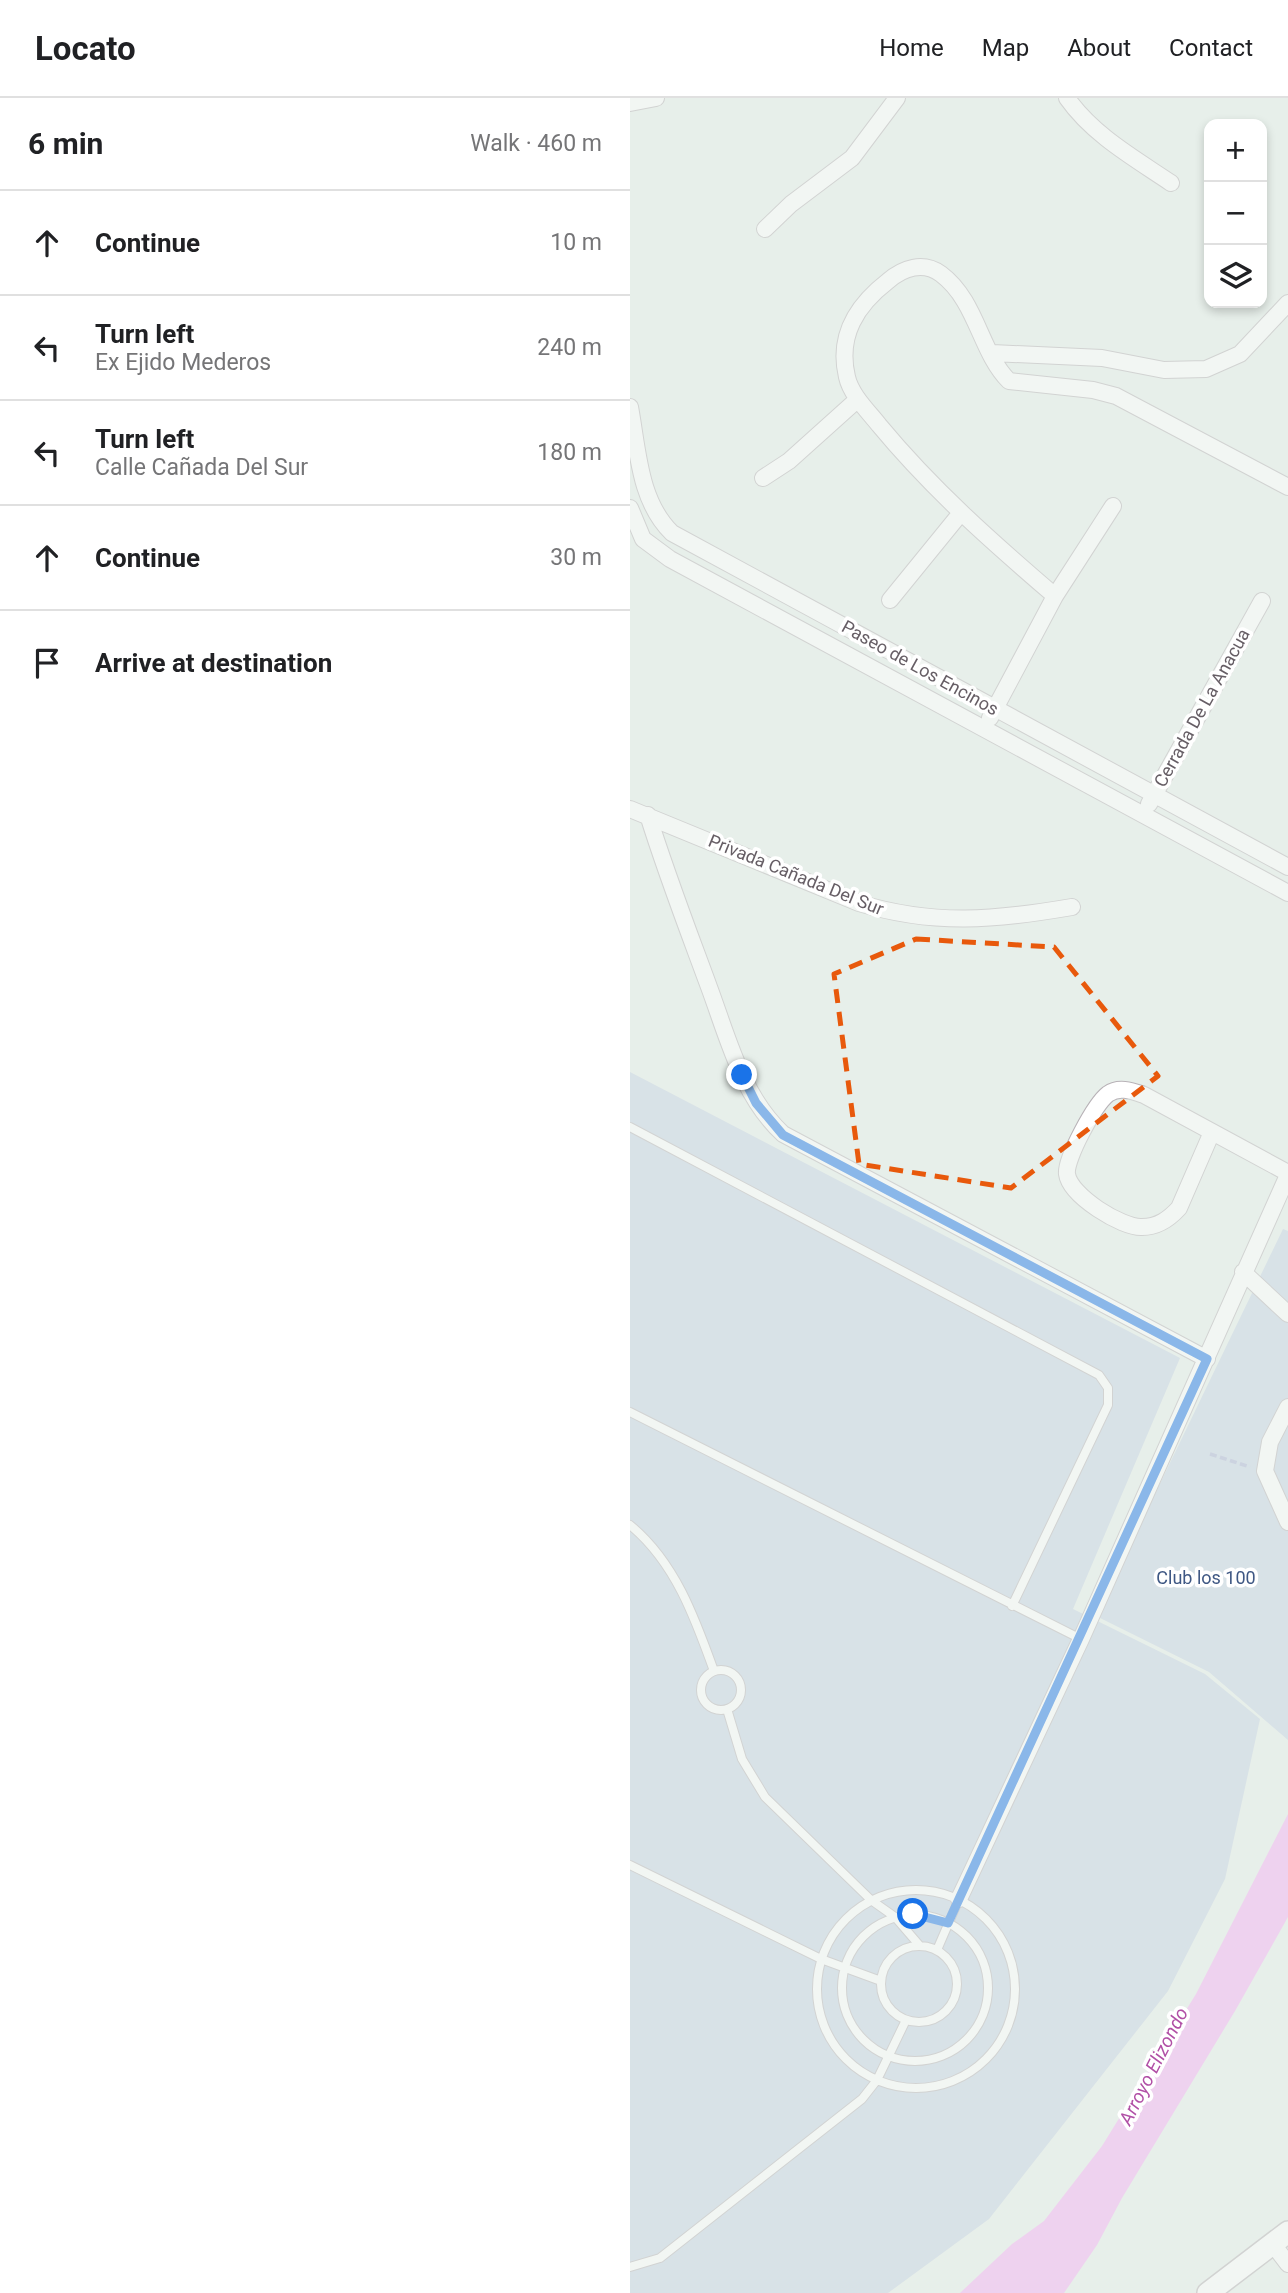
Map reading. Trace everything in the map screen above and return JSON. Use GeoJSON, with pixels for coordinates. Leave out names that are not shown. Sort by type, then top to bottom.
{"type":"FeatureCollection","features":[{"type":"Feature","properties":{"kind":"street"},"geometry":{"type":"LineString","coordinates":[[630,103],[656,98]]}},
{"type":"Feature","properties":{"kind":"street"},"geometry":{"type":"LineString","coordinates":[[765,229],[791,204],[852,158],[897,98]]}},
{"type":"Feature","properties":{"kind":"street"},"geometry":{"type":"LineString","coordinates":[[1067,98],[1079,114],[1100,133],[1171,183]]}},
{"type":"Feature","properties":{"kind":"street"},"geometry":{"type":"LineString","coordinates":[[1055,596],[960,514],[901,452],[859,400],[847,379],[844,352],[848,328],[863,302],[894,276],[912,267],[925,266],[952,283],[962,296],[1009,381],[1094,390],[1116,396],[1288,487]]}},
{"type":"Feature","properties":{"kind":"street"},"geometry":{"type":"LineString","coordinates":[[992,353],[1102,358],[1164,370],[1206,369],[1240,354],[1288,303]]}},
{"type":"Feature","properties":{"kind":"street"},"geometry":{"type":"LineString","coordinates":[[763,478],[789,461],[859,400]]}},
{"type":"Feature","properties":{"kind":"street","name":"Paseo de Los Encinos"},"geometry":{"type":"LineString","coordinates":[[630,407],[648,497],[662,522],[673,533],[1288,867]]}},
{"type":"Feature","properties":{"kind":"street"},"geometry":{"type":"LineString","coordinates":[[985,730],[1055,596],[1113,506]]}},
{"type":"Feature","properties":{"kind":"street","name":"Paseo de Los Encinos"},"geometry":{"type":"LineString","coordinates":[[630,508],[633,524],[643,539],[670,559],[1288,893]]}},
{"type":"Feature","properties":{"kind":"street"},"geometry":{"type":"LineString","coordinates":[[890,600],[960,514]]}},
{"type":"Feature","properties":{"kind":"street"},"geometry":{"type":"LineString","coordinates":[[633,524],[662,522]]}},
{"type":"Feature","properties":{"kind":"street","name":"Cerrada De La Anacua"},"geometry":{"type":"LineString","coordinates":[[1143,816],[1262,601]]}},
{"type":"Feature","properties":{"kind":"street","name":"Privada Cañada Del Sur"},"geometry":{"type":"LineString","coordinates":[[630,808],[859,903],[890,913],[979,920],[1072,906]]}},
{"type":"Feature","properties":{"kind":"street"},"geometry":{"type":"LineString","coordinates":[[648,815],[665,869],[742,1075],[762,1112],[783,1135],[1207,1359]]}},
{"type":"Feature","properties":{"kind":"street"},"geometry":{"type":"LineString","coordinates":[[959,1899],[1081,1639],[1288,1174],[1212,1132],[1144,1095],[1115,1091],[1108,1094],[1093,1113],[1069,1161],[1067,1175],[1076,1193],[1122,1222],[1142,1227],[1153,1226],[1171,1217],[1179,1208],[1212,1132]]}},
{"type":"Feature","properties":{"kind":"street"},"geometry":{"type":"LineString","coordinates":[[1243,1272],[1288,1314]]}},
{"type":"Feature","properties":{"kind":"street"},"geometry":{"type":"LineString","coordinates":[[1288,1407],[1269,1442],[1265,1471],[1288,1522]]}},
{"type":"Feature","properties":{"kind":"street"},"geometry":{"type":"LineString","coordinates":[[1208,2293],[1280,2238],[1288,2264]]}},
{"type":"Feature","properties":{"kind":"lane"},"geometry":{"type":"LineString","coordinates":[[630,1127],[1099,1375],[1106,1382],[1108,1405],[1012,1606]]}},
{"type":"Feature","properties":{"kind":"lane"},"geometry":{"type":"LineString","coordinates":[[630,1412],[1081,1639]]}},
{"type":"Feature","properties":{"kind":"lane"},"geometry":{"type":"LineString","coordinates":[[630,1525],[646,1538],[674,1577],[715,1671]]}},
{"type":"Feature","properties":{"kind":"lane"},"geometry":{"type":"LineString","coordinates":[[715,1671],[729,1671],[739,1681],[741,1694],[738,1701],[727,1709],[710,1707],[702,1695],[703,1682],[715,1671]]}},
{"type":"Feature","properties":{"kind":"lane"},"geometry":{"type":"LineString","coordinates":[[727,1709],[742,1759],[765,1797],[871,1900],[895,1917],[920,1946]]}},
{"type":"Feature","properties":{"kind":"lane"},"geometry":{"type":"LineString","coordinates":[[630,1866],[821,1959],[881,1981]]}},
{"type":"Feature","properties":{"kind":"lane"},"geometry":{"type":"LineString","coordinates":[[930,1890],[959,1899],[985,1916],[1004,1940],[1011,1959],[1016,2000],[1007,2030],[990,2055],[966,2075],[937,2086],[917,2087],[877,2080],[852,2064],[832,2042],[820,2016],[817,1987],[821,1959],[841,1925],[871,1900],[900,1891],[930,1890]]}},
{"type":"Feature","properties":{"kind":"lane"},"geometry":{"type":"LineString","coordinates":[[937,1950],[959,1899]]}},
{"type":"Feature","properties":{"kind":"lane"},"geometry":{"type":"LineString","coordinates":[[913,1914],[948,1923],[965,1934],[978,1950],[986,1969],[989,1989],[986,2009],[971,2035],[948,2054],[918,2061],[888,2057],[869,2046],[855,2031],[845,2012],[841,1991],[845,1968],[854,1946],[872,1928],[895,1917],[913,1914]]}},
{"type":"Feature","properties":{"kind":"lane"},"geometry":{"type":"LineString","coordinates":[[920,1946],[937,1950],[954,1969],[956,1993],[951,2005],[931,2020],[906,2020],[887,2005],[881,1981],[884,1967],[893,1956],[906,1948],[920,1946]]}},
{"type":"Feature","properties":{"kind":"lane"},"geometry":{"type":"LineString","coordinates":[[630,2267],[660,2258],[862,2099],[877,2080],[906,2020]]}},
{"type":"Feature","properties":{"kind":"path"},"geometry":{"type":"LineString","coordinates":[[1210,1454],[1265,1471]]}},
{"type":"Feature","properties":{"kind":"highlighted area"},"geometry":{"type":"Polygon","coordinates":[[[916,939],[1054,947],[1158,1076],[1011,1188],[859,1164],[834,974],[916,939]]]}},
{"type":"Feature","properties":{"kind":"green space"},"geometry":{"type":"Polygon","coordinates":[[[630,1072],[1180,1358],[1073,1609],[1205,1674],[1260,1719],[1225,1879],[1168,1991],[989,2219],[888,2293],[630,2293],[630,1072]]]}},
{"type":"Feature","properties":{"kind":"green space","name":"Club los 100"},"geometry":{"type":"Polygon","coordinates":[[[1283,1229],[1288,1231],[1288,1740],[1209,1672],[1096,1616],[1283,1229]]]}},
{"type":"Feature","properties":{"kind":"water","name":"Arroyo Elizondo"},"geometry":{"type":"Polygon","coordinates":[[[1288,1814],[1288,1917],[1097,2245],[1064,2293],[960,2293],[1012,2244],[1044,2221],[1102,2146],[1196,1994],[1288,1814]]]}},
{"type":"Feature","properties":{"kind":"route"},"geometry":{"type":"LineString","coordinates":[[742,1075],[768,1121],[783,1135],[1207,1359],[1081,1639],[948,1923],[913,1914]]}}]}
